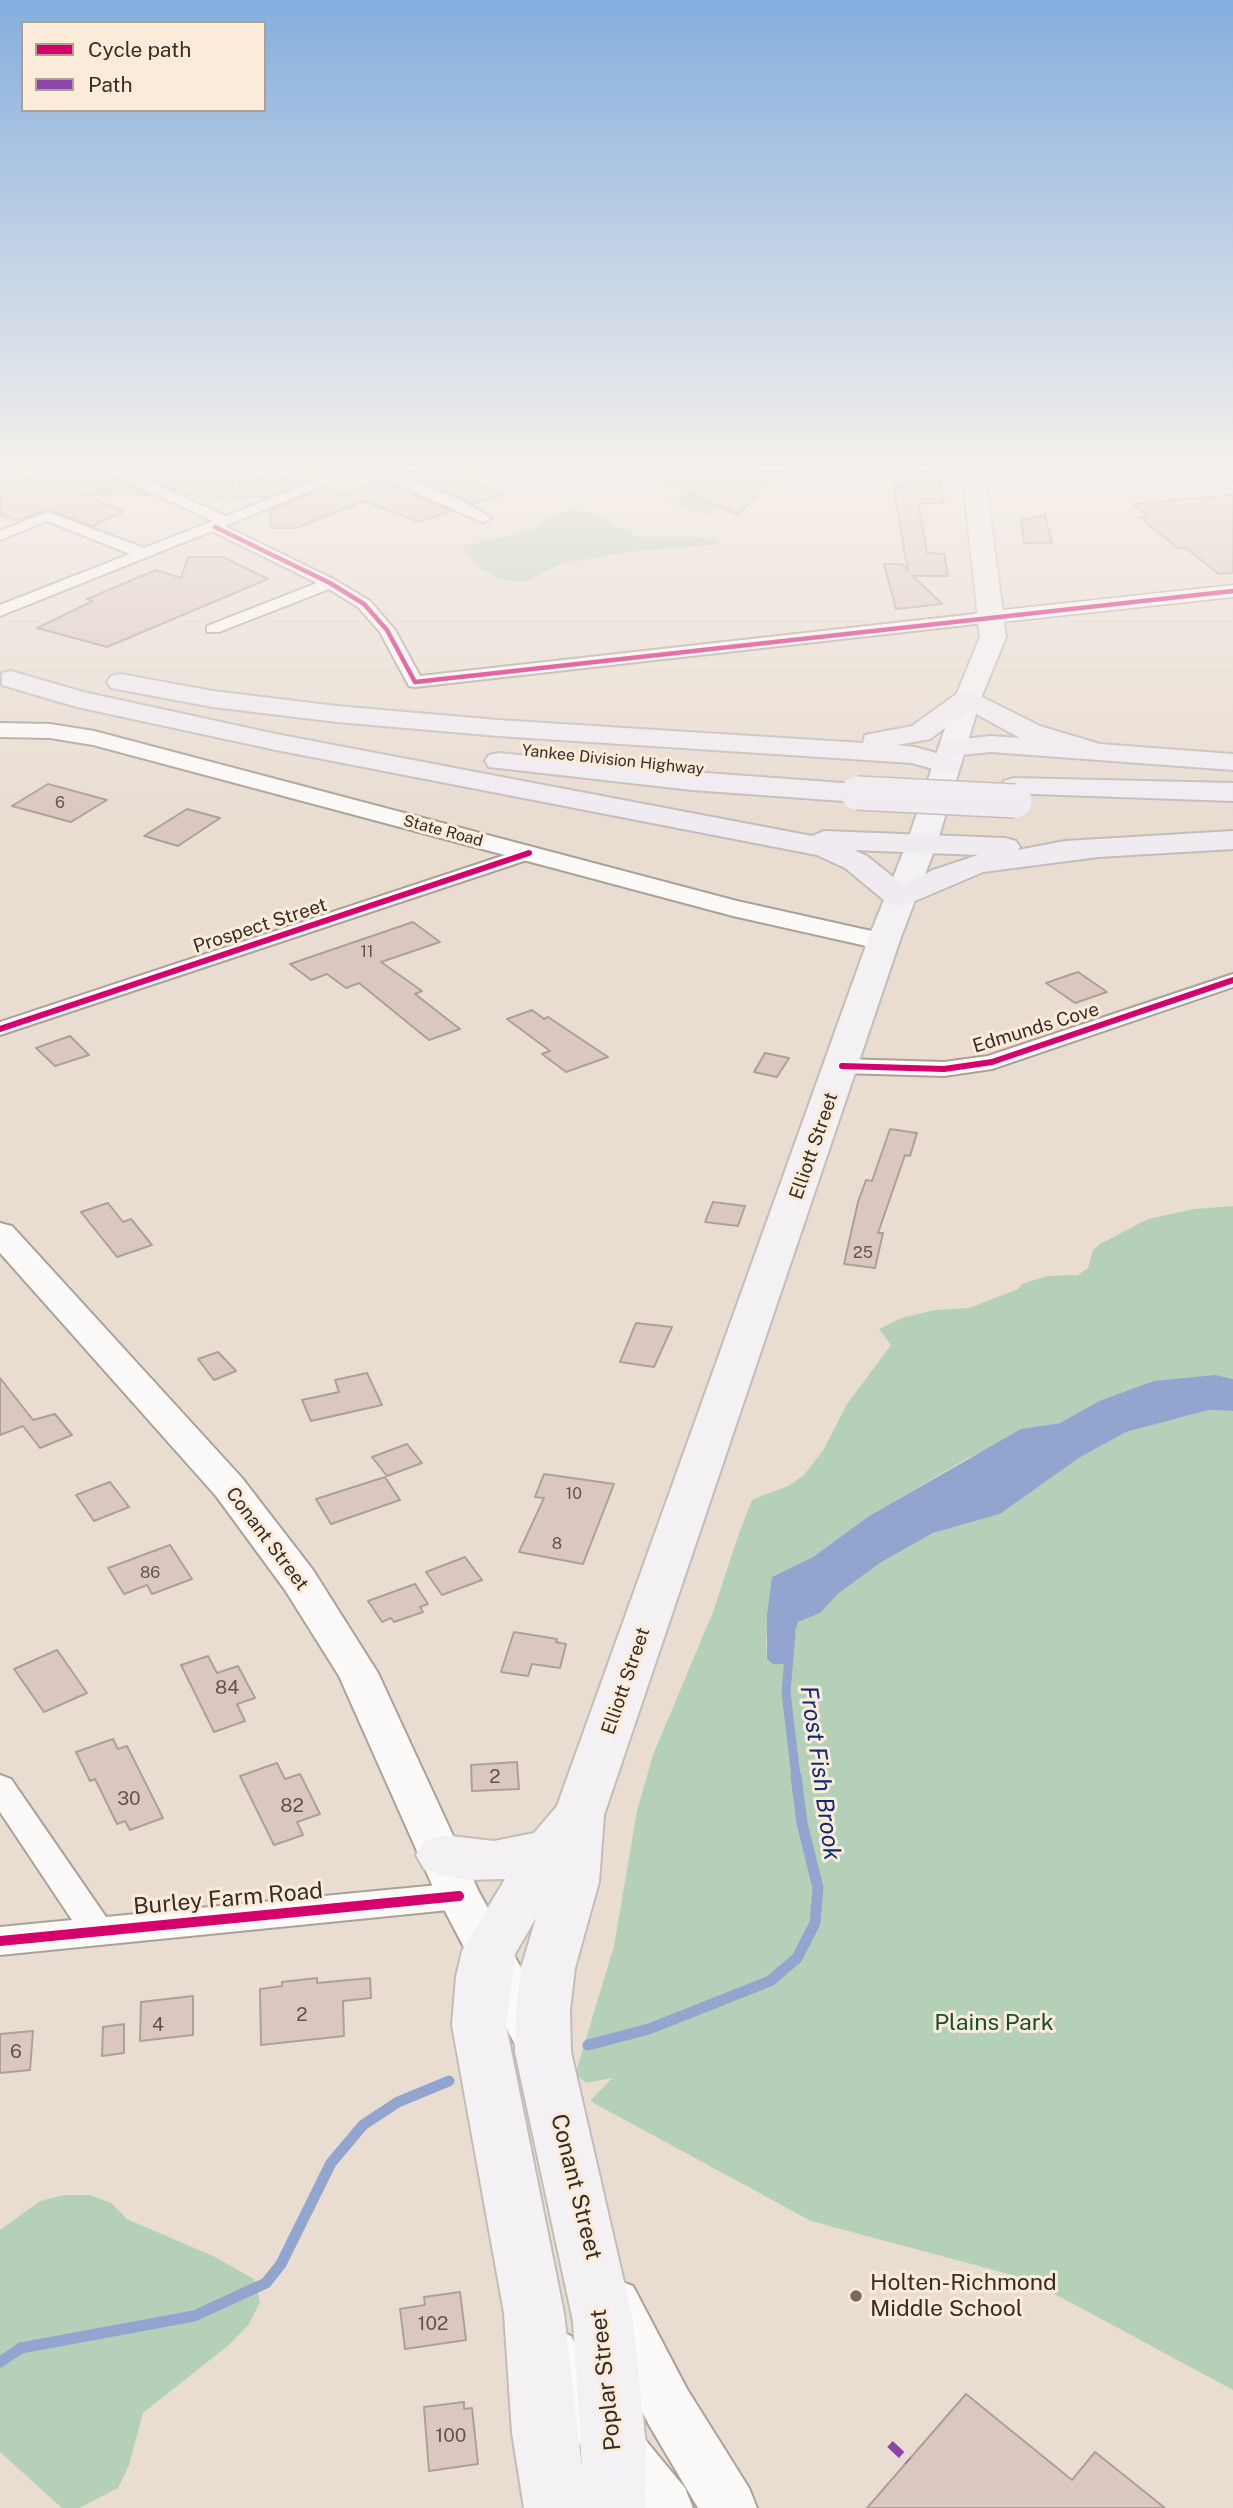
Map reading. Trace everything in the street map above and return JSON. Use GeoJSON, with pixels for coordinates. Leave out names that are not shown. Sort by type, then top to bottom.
{"type":"FeatureCollection","features":[{"type":"Feature","properties":{"kind":"highway"},"geometry":{"type":"LineString","coordinates":[[4,668],[278,708],[498,728],[818,751],[949,756],[978,744],[1233,762]]}},
{"type":"Feature","properties":{"kind":"highway"},"geometry":{"type":"LineString","coordinates":[[4,668],[77,699],[276,742],[825,848],[849,858],[901,898],[944,876],[978,864],[1090,850],[1233,840]]}},
{"type":"Feature","properties":{"kind":"highway","name":"Yankee Division Highway"},"geometry":{"type":"LineString","coordinates":[[4,668],[191,714],[436,753],[632,775],[1233,806]]}},
{"type":"Feature","properties":{"kind":"highway"},"geometry":{"type":"LineString","coordinates":[[818,751],[920,733],[968,698],[1030,732],[1091,750]]}},
{"type":"Feature","properties":{"kind":"highway","name":"Yankee Division Highway"},"geometry":{"type":"LineString","coordinates":[[1014,794],[1233,792]]}},
{"type":"Feature","properties":{"kind":"highway"},"geometry":{"type":"LineString","coordinates":[[783,838],[874,844],[922,843],[1090,850]]}},
{"type":"Feature","properties":{"kind":"main road","name":"Elliott Street"},"geometry":{"type":"LineString","coordinates":[[479,2025],[483,1978],[489,1951],[566,1831],[842,1066],[884,942],[922,843],[968,698],[993,637],[989,586]]}},
{"type":"Feature","properties":{"kind":"main road","name":"State Road"},"geometry":{"type":"LineString","coordinates":[[0,730],[50,731],[94,738],[780,920],[884,942]]}},
{"type":"Feature","properties":{"kind":"main road","name":"Conant Street"},"geometry":{"type":"LineString","coordinates":[[0,1233],[229,1487],[299,1580],[358,1673],[451,1876],[543,2052],[588,2252],[668,2407],[729,2508]]}},
{"type":"Feature","properties":{"kind":"main road","name":"Elliott Street"},"geometry":{"type":"LineString","coordinates":[[543,2052],[543,2010],[548,1968],[573,1882],[566,1831]]}},
{"type":"Feature","properties":{"kind":"main road"},"geometry":{"type":"LineString","coordinates":[[451,1876],[468,1860],[494,1861],[523,1856],[566,1831]]}},
{"type":"Feature","properties":{"kind":"main road","name":"Conant Street"},"geometry":{"type":"LineString","coordinates":[[451,1876],[534,2313],[572,2392],[665,2508]]}},
{"type":"Feature","properties":{"kind":"main road","name":"Poplar Street"},"geometry":{"type":"LineString","coordinates":[[588,2252],[605,2333],[614,2445],[612,2508]]}},
{"type":"Feature","properties":{"kind":"main road"},"geometry":{"type":"LineString","coordinates":[[534,2313],[544,2433],[556,2508]]}},
{"type":"Feature","properties":{"kind":"street"},"geometry":{"type":"LineString","coordinates":[[0,611],[63,586]]}},
{"type":"Feature","properties":{"kind":"street"},"geometry":{"type":"LineString","coordinates":[[213,629],[322,586]]}},
{"type":"Feature","properties":{"kind":"street"},"geometry":{"type":"LineString","coordinates":[[336,586],[350,593],[376,616],[415,682],[1233,591]]}},
{"type":"Feature","properties":{"kind":"street","name":"Prospect Street"},"geometry":{"type":"LineString","coordinates":[[0,1029],[530,853]]}},
{"type":"Feature","properties":{"kind":"street","name":"Edmunds Cove"},"geometry":{"type":"LineString","coordinates":[[842,1066],[944,1069],[992,1062],[1233,980]]}},
{"type":"Feature","properties":{"kind":"street"},"geometry":{"type":"LineString","coordinates":[[0,1787],[97,1931]]}},
{"type":"Feature","properties":{"kind":"street","name":"Burley Farm Road"},"geometry":{"type":"LineString","coordinates":[[0,1941],[97,1931],[451,1876]]}},
{"type":"Feature","properties":{"kind":"green space","name":"Plains Park"},"geometry":{"type":"Polygon","coordinates":[[[1233,1206],[1233,1379],[1216,1375],[1099,1401],[1060,1423],[1021,1429],[997,1445],[968,1458],[869,1516],[813,1557],[773,1577],[766,1640],[767,1659],[785,1655],[797,1622],[820,1612],[839,1593],[880,1563],[933,1533],[1000,1514],[1079,1458],[1126,1432],[1209,1410],[1233,1411],[1233,2390],[1027,2279],[811,2221],[590,2101],[612,2078],[587,2083],[575,2075],[614,1946],[637,1811],[653,1755],[713,1612],[752,1500],[790,1485],[804,1475],[824,1449],[847,1404],[891,1345],[879,1329],[902,1318],[934,1310],[969,1308],[1047,1276],[1078,1275],[1088,1268],[1093,1250],[1100,1244],[1148,1219],[1194,1209],[1233,1206]]]}},
{"type":"Feature","properties":{"kind":"green space"},"geometry":{"type":"Polygon","coordinates":[[[64,2195],[90,2195],[111,2203],[127,2219],[213,2256],[254,2279],[260,2302],[249,2324],[230,2344],[143,2413],[129,2465],[118,2488],[79,2508],[62,2508],[0,2452],[0,2230],[40,2201],[64,2195]]]}},
{"type":"Feature","properties":{"kind":"water"},"geometry":{"type":"Polygon","coordinates":[[[1216,1375],[1233,1379],[1233,1411],[1209,1410],[1126,1432],[1079,1458],[1000,1514],[933,1533],[880,1563],[839,1593],[820,1613],[798,1622],[785,1664],[773,1664],[767,1659],[767,1615],[772,1577],[813,1557],[869,1516],[1021,1429],[1060,1423],[1099,1401],[1154,1381],[1216,1375]]]}},
{"type":"Feature","properties":{"kind":"building"},"geometry":{"type":"Polygon","coordinates":[[[118,586],[251,586],[107,647],[37,628],[93,601],[87,599],[118,586]]]}},
{"type":"Feature","properties":{"kind":"building"},"geometry":{"type":"Polygon","coordinates":[[[890,586],[923,586],[942,604],[896,609],[890,586]]]}},
{"type":"Feature","properties":{"kind":"building"},"geometry":{"type":"Polygon","coordinates":[[[48,784],[107,800],[71,822],[12,806],[48,784]]]}},
{"type":"Feature","properties":{"kind":"building"},"geometry":{"type":"Polygon","coordinates":[[[187,809],[220,818],[178,846],[144,836],[187,809]]]}},
{"type":"Feature","properties":{"kind":"building"},"geometry":{"type":"Polygon","coordinates":[[[413,922],[440,942],[381,962],[422,991],[415,994],[460,1029],[429,1040],[359,983],[346,988],[327,974],[311,980],[290,964],[413,922]]]}},
{"type":"Feature","properties":{"kind":"building"},"geometry":{"type":"Polygon","coordinates":[[[1078,972],[1107,992],[1075,1003],[1046,983],[1078,972]]]}},
{"type":"Feature","properties":{"kind":"building"},"geometry":{"type":"Polygon","coordinates":[[[532,1010],[544,1019],[548,1017],[608,1057],[566,1072],[542,1054],[550,1051],[507,1019],[532,1010]]]}},
{"type":"Feature","properties":{"kind":"building"},"geometry":{"type":"Polygon","coordinates":[[[70,1036],[89,1055],[55,1066],[36,1048],[70,1036]]]}},
{"type":"Feature","properties":{"kind":"building"},"geometry":{"type":"Polygon","coordinates":[[[765,1053],[789,1058],[777,1077],[754,1072],[765,1053]]]}},
{"type":"Feature","properties":{"kind":"building"},"geometry":{"type":"Polygon","coordinates":[[[890,1129],[917,1133],[910,1156],[905,1155],[878,1233],[883,1233],[875,1268],[844,1264],[858,1202],[866,1180],[872,1181],[890,1129]]]}},
{"type":"Feature","properties":{"kind":"building"},"geometry":{"type":"Polygon","coordinates":[[[713,1202],[745,1206],[738,1226],[705,1222],[713,1202]]]}},
{"type":"Feature","properties":{"kind":"building"},"geometry":{"type":"Polygon","coordinates":[[[108,1203],[123,1222],[131,1219],[152,1245],[117,1257],[81,1212],[108,1203]]]}},
{"type":"Feature","properties":{"kind":"building"},"geometry":{"type":"Polygon","coordinates":[[[636,1323],[672,1327],[654,1367],[620,1362],[636,1323]]]}},
{"type":"Feature","properties":{"kind":"building"},"geometry":{"type":"Polygon","coordinates":[[[218,1352],[236,1371],[214,1380],[198,1359],[218,1352]]]}},
{"type":"Feature","properties":{"kind":"building"},"geometry":{"type":"Polygon","coordinates":[[[367,1373],[382,1405],[311,1421],[302,1400],[339,1392],[335,1380],[367,1373]]]}},
{"type":"Feature","properties":{"kind":"building"},"geometry":{"type":"Polygon","coordinates":[[[0,1378],[33,1420],[55,1414],[72,1435],[40,1448],[23,1426],[0,1435],[0,1378]]]}},
{"type":"Feature","properties":{"kind":"building"},"geometry":{"type":"Polygon","coordinates":[[[407,1444],[422,1463],[387,1476],[372,1457],[407,1444]]]}},
{"type":"Feature","properties":{"kind":"building"},"geometry":{"type":"Polygon","coordinates":[[[544,1474],[614,1484],[583,1564],[519,1552],[544,1498],[535,1497],[544,1474]]]}},
{"type":"Feature","properties":{"kind":"building"},"geometry":{"type":"Polygon","coordinates":[[[385,1477],[400,1500],[331,1524],[316,1499],[385,1477]]]}},
{"type":"Feature","properties":{"kind":"building"},"geometry":{"type":"Polygon","coordinates":[[[110,1482],[129,1507],[94,1521],[76,1495],[110,1482]]]}},
{"type":"Feature","properties":{"kind":"building"},"geometry":{"type":"Polygon","coordinates":[[[170,1545],[192,1579],[152,1594],[147,1585],[124,1594],[108,1568],[170,1545]]]}},
{"type":"Feature","properties":{"kind":"building"},"geometry":{"type":"Polygon","coordinates":[[[465,1557],[482,1580],[442,1595],[426,1572],[465,1557]]]}},
{"type":"Feature","properties":{"kind":"building"},"geometry":{"type":"Polygon","coordinates":[[[415,1584],[428,1604],[420,1607],[423,1612],[394,1622],[391,1618],[382,1622],[368,1601],[415,1584]]]}},
{"type":"Feature","properties":{"kind":"building"},"geometry":{"type":"Polygon","coordinates":[[[514,1632],[557,1639],[556,1642],[566,1644],[560,1668],[532,1664],[528,1676],[501,1672],[514,1632]]]}},
{"type":"Feature","properties":{"kind":"building"},"geometry":{"type":"Polygon","coordinates":[[[57,1650],[87,1693],[44,1712],[14,1669],[57,1650]]]}},
{"type":"Feature","properties":{"kind":"building"},"geometry":{"type":"Polygon","coordinates":[[[208,1656],[217,1673],[238,1666],[255,1698],[237,1704],[245,1721],[214,1732],[181,1665],[208,1656]]]}},
{"type":"Feature","properties":{"kind":"building"},"geometry":{"type":"Polygon","coordinates":[[[113,1739],[118,1749],[127,1746],[163,1818],[130,1830],[125,1821],[117,1824],[95,1779],[90,1781],[76,1752],[113,1739]]]}},
{"type":"Feature","properties":{"kind":"building"},"geometry":{"type":"Polygon","coordinates":[[[517,1762],[519,1789],[472,1791],[471,1765],[517,1762]]]}},
{"type":"Feature","properties":{"kind":"building"},"geometry":{"type":"Polygon","coordinates":[[[277,1763],[285,1779],[300,1774],[320,1814],[297,1822],[303,1835],[274,1845],[240,1776],[277,1763]]]}},
{"type":"Feature","properties":{"kind":"building"},"geometry":{"type":"Polygon","coordinates":[[[317,1978],[317,1983],[370,1978],[371,1998],[343,2001],[344,2036],[261,2045],[260,1989],[282,1986],[282,1982],[317,1978]]]}},
{"type":"Feature","properties":{"kind":"building"},"geometry":{"type":"Polygon","coordinates":[[[193,1996],[193,2035],[140,2041],[141,2002],[193,1996]]]}},
{"type":"Feature","properties":{"kind":"building"},"geometry":{"type":"Polygon","coordinates":[[[124,2024],[124,2053],[102,2056],[103,2027],[124,2024]]]}},
{"type":"Feature","properties":{"kind":"building"},"geometry":{"type":"Polygon","coordinates":[[[33,2031],[30,2070],[0,2073],[0,2034],[33,2031]]]}},
{"type":"Feature","properties":{"kind":"building"},"geometry":{"type":"Polygon","coordinates":[[[460,2292],[466,2340],[405,2349],[400,2309],[425,2305],[424,2297],[460,2292]]]}},
{"type":"Feature","properties":{"kind":"building"},"geometry":{"type":"Polygon","coordinates":[[[966,2394],[1072,2480],[1095,2452],[1165,2508],[867,2508],[966,2394]]]}},
{"type":"Feature","properties":{"kind":"building"},"geometry":{"type":"Polygon","coordinates":[[[464,2402],[464,2409],[472,2408],[478,2464],[429,2471],[424,2407],[464,2402]]]}},
{"type":"Feature","properties":{"kind":"waterway","name":"Frost Fish Brook"},"geometry":{"type":"LineString","coordinates":[[791,1634],[786,1692],[796,1777]]}},
{"type":"Feature","properties":{"kind":"waterway","name":"Frost Fish Brook"},"geometry":{"type":"LineString","coordinates":[[588,2045],[649,2029],[770,1981],[797,1958],[815,1923],[818,1888],[802,1823],[796,1776]]}},
{"type":"Feature","properties":{"kind":"waterway","name":"Frost Fish Brook"},"geometry":{"type":"LineString","coordinates":[[0,2362],[21,2348],[194,2316],[266,2283],[281,2264],[331,2163],[363,2125],[398,2102],[449,2081]]}},
{"type":"Feature","properties":{"kind":"marked path"},"geometry":{"type":"LineString","coordinates":[[890,2444],[908,2461]]}},
{"type":"Feature","properties":{"kind":"cycle path"},"geometry":{"type":"LineString","coordinates":[[335,586],[364,604],[387,630],[415,682],[1233,591]]}},
{"type":"Feature","properties":{"kind":"cycle path"},"geometry":{"type":"LineString","coordinates":[[0,1029],[529,853]]}},
{"type":"Feature","properties":{"kind":"cycle path"},"geometry":{"type":"LineString","coordinates":[[842,1066],[944,1069],[992,1062],[1233,980]]}},
{"type":"Feature","properties":{"kind":"cycle path"},"geometry":{"type":"LineString","coordinates":[[0,1941],[459,1896]]}},
{"type":"Feature","properties":{"kind":"place","name":"Holten-Richmond Middle School"},"geometry":{"type":"Point","coordinates":[856,2296]}}]}
